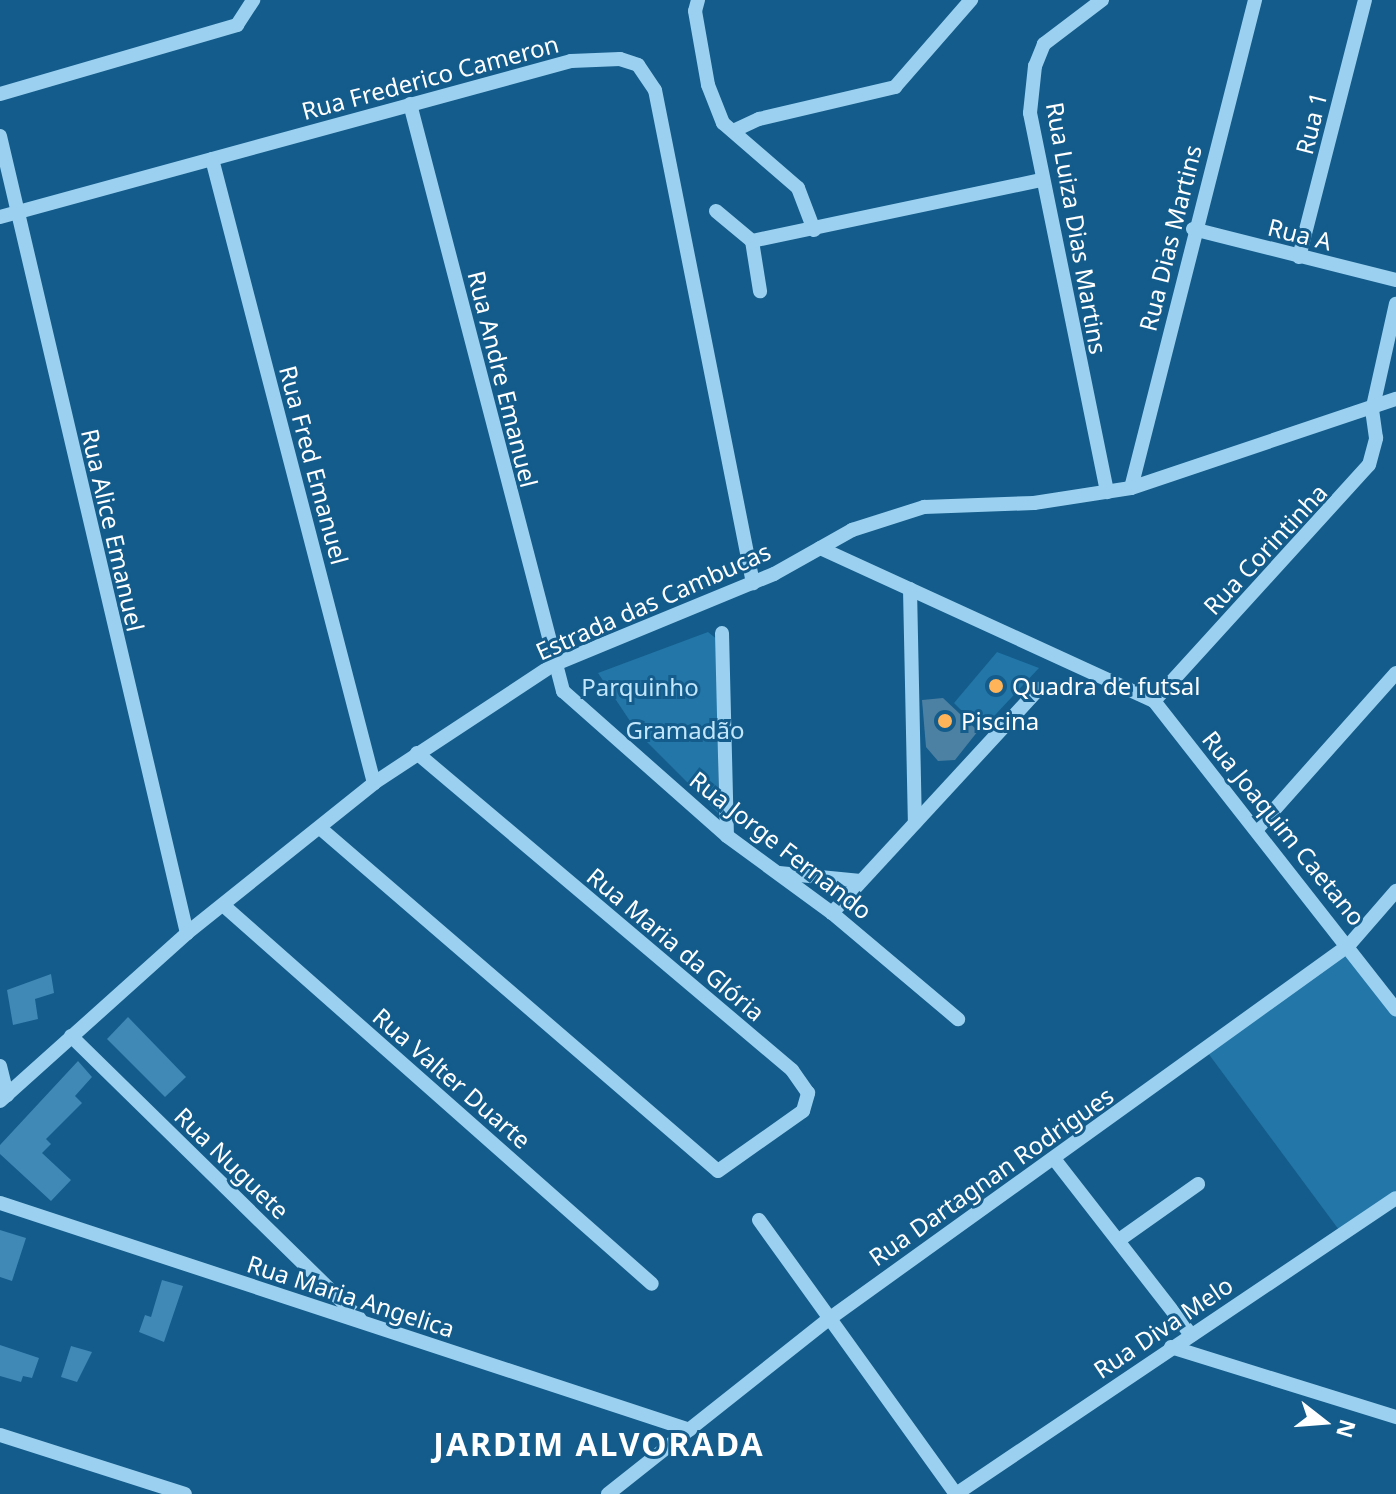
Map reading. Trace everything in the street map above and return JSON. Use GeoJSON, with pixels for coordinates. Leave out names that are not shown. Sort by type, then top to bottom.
{"type":"FeatureCollection","features":[{"type":"Feature","properties":{"kind":"street"},"geometry":{"type":"LineString","coordinates":[[0,94],[237,25],[253,0]]}},
{"type":"Feature","properties":{"kind":"street"},"geometry":{"type":"LineString","coordinates":[[698,0],[695,11],[708,85],[723,123],[798,188],[814,230]]}},
{"type":"Feature","properties":{"kind":"street"},"geometry":{"type":"LineString","coordinates":[[733,131],[759,119],[895,87],[971,0]]}},
{"type":"Feature","properties":{"kind":"street","name":"Rua Luiza Dias Martins"},"geometry":{"type":"LineString","coordinates":[[1102,0],[1044,44],[1035,66],[1030,113],[1107,492]]}},
{"type":"Feature","properties":{"kind":"street","name":"Rua Dias Martins"},"geometry":{"type":"LineString","coordinates":[[1131,488],[1193,229],[1255,0]]}},
{"type":"Feature","properties":{"kind":"street","name":"Rua 1"},"geometry":{"type":"LineString","coordinates":[[1299,257],[1365,0]]}},
{"type":"Feature","properties":{"kind":"street","name":"Rua Frederico Cameron"},"geometry":{"type":"LineString","coordinates":[[7,216],[571,61],[620,59],[638,65],[655,90],[753,583]]}},
{"type":"Feature","properties":{"kind":"street","name":"Rua Andre Emanuel"},"geometry":{"type":"LineString","coordinates":[[410,104],[553,665]]}},
{"type":"Feature","properties":{"kind":"street","name":"Rua Alice Emanuel"},"geometry":{"type":"LineString","coordinates":[[0,136],[7,216],[187,933]]}},
{"type":"Feature","properties":{"kind":"street","name":"Rua Fred Emanuel"},"geometry":{"type":"LineString","coordinates":[[212,159],[374,783]]}},
{"type":"Feature","properties":{"kind":"street"},"geometry":{"type":"LineString","coordinates":[[752,241],[1042,180]]}},
{"type":"Feature","properties":{"kind":"street"},"geometry":{"type":"LineString","coordinates":[[716,211],[752,241],[760,291]]}},
{"type":"Feature","properties":{"kind":"street","name":"Rua A"},"geometry":{"type":"LineString","coordinates":[[1193,229],[1396,280]]}},
{"type":"Feature","properties":{"kind":"street","name":"Rua Corintinha"},"geometry":{"type":"LineString","coordinates":[[1154,701],[1369,465],[1376,438],[1372,411],[1396,304]]}},
{"type":"Feature","properties":{"kind":"street","name":"Estrada das Cambucas"},"geometry":{"type":"LineString","coordinates":[[4,1098],[187,933],[374,783],[553,665],[753,583],[852,530],[924,507],[1034,503],[1131,488],[1372,411],[1396,399]]}},
{"type":"Feature","properties":{"kind":"street","name":"Rua Joaquim Caetano"},"geometry":{"type":"LineString","coordinates":[[820,548],[1154,701],[1349,945],[1396,1010]]}},
{"type":"Feature","properties":{"kind":"street"},"geometry":{"type":"LineString","coordinates":[[910,589],[915,823]]}},
{"type":"Feature","properties":{"kind":"street"},"geometry":{"type":"LineString","coordinates":[[722,633],[727,836]]}},
{"type":"Feature","properties":{"kind":"street","name":"Rua Jorge Fernando"},"geometry":{"type":"LineString","coordinates":[[553,665],[563,691],[727,836],[832,913],[958,1019]]}},
{"type":"Feature","properties":{"kind":"street"},"geometry":{"type":"LineString","coordinates":[[1257,829],[1396,673]]}},
{"type":"Feature","properties":{"kind":"street"},"geometry":{"type":"LineString","coordinates":[[832,913],[1039,689]]}},
{"type":"Feature","properties":{"kind":"street","name":"Rua Maria da Glória"},"geometry":{"type":"LineString","coordinates":[[320,828],[718,1171],[803,1111],[808,1093],[803,1083],[417,753]]}},
{"type":"Feature","properties":{"kind":"street"},"geometry":{"type":"LineString","coordinates":[[779,873],[861,881]]}},
{"type":"Feature","properties":{"kind":"street","name":"Rua Dartagnan Rodrigues"},"geometry":{"type":"LineString","coordinates":[[608,1494],[829,1319],[1055,1160],[1349,945],[1396,891]]}},
{"type":"Feature","properties":{"kind":"street","name":"Rua Valter Duarte"},"geometry":{"type":"LineString","coordinates":[[223,905],[652,1284]]}},
{"type":"Feature","properties":{"kind":"street","name":"Rua Nuguete"},"geometry":{"type":"LineString","coordinates":[[71,1036],[363,1322]]}},
{"type":"Feature","properties":{"kind":"street"},"geometry":{"type":"LineString","coordinates":[[0,1066],[4,1098]]}},
{"type":"Feature","properties":{"kind":"street"},"geometry":{"type":"LineString","coordinates":[[1055,1160],[1191,1335]]}},
{"type":"Feature","properties":{"kind":"street"},"geometry":{"type":"LineString","coordinates":[[1119,1240],[1198,1184]]}},
{"type":"Feature","properties":{"kind":"street","name":"Rua Diva Melo"},"geometry":{"type":"LineString","coordinates":[[956,1494],[1396,1198]]}},
{"type":"Feature","properties":{"kind":"street","name":"Rua Maria Angelica"},"geometry":{"type":"LineString","coordinates":[[0,1203],[690,1430]]}},
{"type":"Feature","properties":{"kind":"street"},"geometry":{"type":"LineString","coordinates":[[759,1220],[956,1494]]}},
{"type":"Feature","properties":{"kind":"street"},"geometry":{"type":"LineString","coordinates":[[1171,1347],[1396,1417]]}},
{"type":"Feature","properties":{"kind":"street"},"geometry":{"type":"LineString","coordinates":[[0,1435],[185,1494]]}},
{"type":"Feature","properties":{"kind":"green space"},"geometry":{"type":"Polygon","coordinates":[[[708,632],[718,640],[718,813],[638,733],[598,673],[708,632]]]}},
{"type":"Feature","properties":{"kind":"green space","name":"Quadra de futsal"},"geometry":{"type":"Polygon","coordinates":[[[997,652],[1039,668],[981,730],[954,703],[997,652]]]}},
{"type":"Feature","properties":{"kind":"green space"},"geometry":{"type":"Polygon","coordinates":[[[1349,945],[1396,1010],[1396,1198],[1342,1234],[1205,1049],[1349,945]]]}},
{"type":"Feature","properties":{"kind":"shaded area","name":"Piscina"},"geometry":{"type":"Polygon","coordinates":[[[943,698],[978,731],[955,760],[938,761],[926,747],[922,700],[943,698]]]}},
{"type":"Feature","properties":{"kind":"building"},"geometry":{"type":"Polygon","coordinates":[[[51,974],[54,993],[35,999],[38,1019],[13,1025],[7,990],[51,974]]]}},
{"type":"Feature","properties":{"kind":"building"},"geometry":{"type":"Polygon","coordinates":[[[128,1017],[186,1077],[165,1097],[107,1039],[128,1017]]]}},
{"type":"Feature","properties":{"kind":"building"},"geometry":{"type":"Polygon","coordinates":[[[78,1061],[92,1077],[75,1096],[82,1103],[46,1139],[51,1144],[42,1153],[71,1180],[51,1201],[0,1154],[0,1145],[78,1061]]]}},
{"type":"Feature","properties":{"kind":"building"},"geometry":{"type":"Polygon","coordinates":[[[0,1230],[26,1238],[12,1281],[0,1277],[0,1230]]]}},
{"type":"Feature","properties":{"kind":"building"},"geometry":{"type":"Polygon","coordinates":[[[162,1280],[183,1286],[164,1342],[139,1332],[145,1315],[151,1317],[162,1280]]]}},
{"type":"Feature","properties":{"kind":"building"},"geometry":{"type":"Polygon","coordinates":[[[0,1345],[39,1358],[32,1378],[23,1376],[21,1382],[0,1376],[0,1345]]]}},
{"type":"Feature","properties":{"kind":"building"},"geometry":{"type":"Polygon","coordinates":[[[71,1346],[92,1352],[77,1382],[61,1377],[71,1346]]]}},
{"type":"Feature","properties":{"kind":"place","name":"Quadra de futsal"},"geometry":{"type":"Point","coordinates":[996,686]}},
{"type":"Feature","properties":{"kind":"place","name":"Piscina"},"geometry":{"type":"Point","coordinates":[945,721]}},
{"type":"Feature","properties":{"kind":"district","name":"JARDIM ALVORADA"},"geometry":{"type":"Point","coordinates":[599,1444]}},
{"type":"Feature","properties":{"kind":"park label","name":"Parquinho"},"geometry":{"type":"Point","coordinates":[640,687]}},
{"type":"Feature","properties":{"kind":"park label","name":"Gramadão"},"geometry":{"type":"Point","coordinates":[685,730]}}]}
